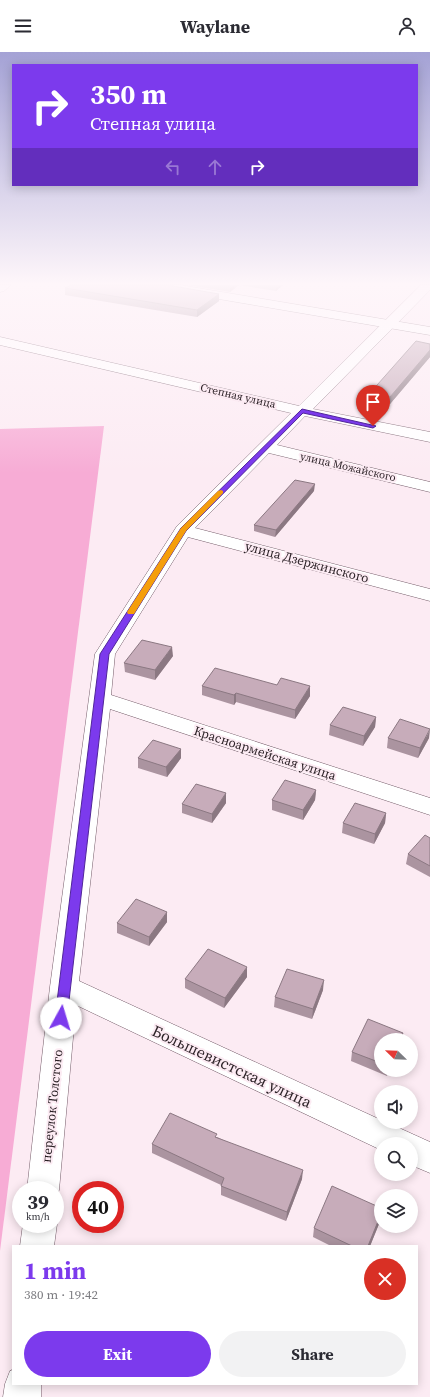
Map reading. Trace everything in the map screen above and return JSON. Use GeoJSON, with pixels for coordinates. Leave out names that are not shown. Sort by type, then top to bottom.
{"type":"FeatureCollection","features":[{"type":"Feature","properties":{"kind":"street","name":"Степная улица"},"geometry":{"type":"LineString","coordinates":[[29,348],[302,411],[430,437]]}},
{"type":"Feature","properties":{"kind":"street","name":"переулок Толстого"},"geometry":{"type":"LineString","coordinates":[[44,1181],[64,987],[105,654],[183,530],[365,348]]}},
{"type":"Feature","properties":{"kind":"street","name":"улица Можайского"},"geometry":{"type":"LineString","coordinates":[[265,447],[430,486]]}},
{"type":"Feature","properties":{"kind":"street","name":"улица Дзержинского"},"geometry":{"type":"LineString","coordinates":[[183,530],[430,595]]}},
{"type":"Feature","properties":{"kind":"street","name":"Красноармейская улица"},"geometry":{"type":"LineString","coordinates":[[100,699],[430,808]]}},
{"type":"Feature","properties":{"kind":"street","name":"Большевистская улица"},"geometry":{"type":"LineString","coordinates":[[64,987],[386,1137]]}},
{"type":"Feature","properties":{"kind":"street"},"geometry":{"type":"LineString","coordinates":[[418,1152],[430,1158]]}},
{"type":"Feature","properties":{"kind":"street"},"geometry":{"type":"LineString","coordinates":[[37,1245],[39,1233]]}},
{"type":"Feature","properties":{"kind":"street"},"geometry":{"type":"LineString","coordinates":[[22,1397],[23,1385]]}},
{"type":"Feature","properties":{"kind":"shaded area"},"geometry":{"type":"Polygon","coordinates":[[[104,426],[0,1251],[0,429],[104,426]]]}},
{"type":"Feature","properties":{"kind":"building"},"geometry":{"type":"Polygon","coordinates":[[[410,348],[430,348],[430,350],[390,397],[370,393],[410,348]]]}},
{"type":"Feature","properties":{"kind":"building"},"geometry":{"type":"Polygon","coordinates":[[[295,480],[315,484],[276,530],[254,525],[295,480]]]}},
{"type":"Feature","properties":{"kind":"building"},"geometry":{"type":"Polygon","coordinates":[[[142,640],[172,647],[155,670],[124,663],[142,640]]]}},
{"type":"Feature","properties":{"kind":"building"},"geometry":{"type":"Polygon","coordinates":[[[215,668],[277,685],[281,678],[310,686],[295,710],[236,693],[234,695],[202,686],[215,668]]]}},
{"type":"Feature","properties":{"kind":"building"},"geometry":{"type":"Polygon","coordinates":[[[343,707],[376,717],[364,736],[330,725],[343,707]]]}},
{"type":"Feature","properties":{"kind":"building"},"geometry":{"type":"Polygon","coordinates":[[[400,719],[430,729],[420,748],[388,738],[400,719]]]}},
{"type":"Feature","properties":{"kind":"building"},"geometry":{"type":"Polygon","coordinates":[[[153,740],[181,749],[166,767],[138,758],[153,740]]]}},
{"type":"Feature","properties":{"kind":"building"},"geometry":{"type":"Polygon","coordinates":[[[285,780],[316,790],[303,810],[272,800],[285,780]]]}},
{"type":"Feature","properties":{"kind":"building"},"geometry":{"type":"Polygon","coordinates":[[[196,784],[226,793],[212,814],[182,804],[196,784]]]}},
{"type":"Feature","properties":{"kind":"building"},"geometry":{"type":"Polygon","coordinates":[[[355,803],[386,813],[375,834],[343,823],[355,803]]]}},
{"type":"Feature","properties":{"kind":"building"},"geometry":{"type":"Polygon","coordinates":[[[425,835],[430,838],[430,866],[408,854],[425,835]]]}},
{"type":"Feature","properties":{"kind":"building"},"geometry":{"type":"Polygon","coordinates":[[[136,899],[167,912],[149,937],[117,923],[136,899]]]}},
{"type":"Feature","properties":{"kind":"building"},"geometry":{"type":"Polygon","coordinates":[[[208,949],[247,967],[225,998],[185,979],[208,949]]]}},
{"type":"Feature","properties":{"kind":"building"},"geometry":{"type":"Polygon","coordinates":[[[287,969],[324,980],[313,1009],[275,997],[287,969]]]}},
{"type":"Feature","properties":{"kind":"building"},"geometry":{"type":"Polygon","coordinates":[[[368,1019],[403,1033],[374,1033],[374,1060],[352,1052],[368,1019]]]}},
{"type":"Feature","properties":{"kind":"building"},"geometry":{"type":"Polygon","coordinates":[[[170,1113],[217,1134],[215,1137],[303,1170],[287,1212],[221,1186],[224,1178],[152,1144],[170,1113]]]}},
{"type":"Feature","properties":{"kind":"building"},"geometry":{"type":"Polygon","coordinates":[[[332,1186],[374,1205],[374,1231],[368,1245],[350,1245],[314,1228],[332,1186]]]}},
{"type":"Feature","properties":{"kind":"slow traffic"},"geometry":{"type":"LineString","coordinates":[[131,612],[183,530],[221,492]]}},
{"type":"Feature","properties":{"kind":"route"},"geometry":{"type":"LineString","coordinates":[[61,1018],[105,654],[183,530],[302,411],[373,426]]}}]}
